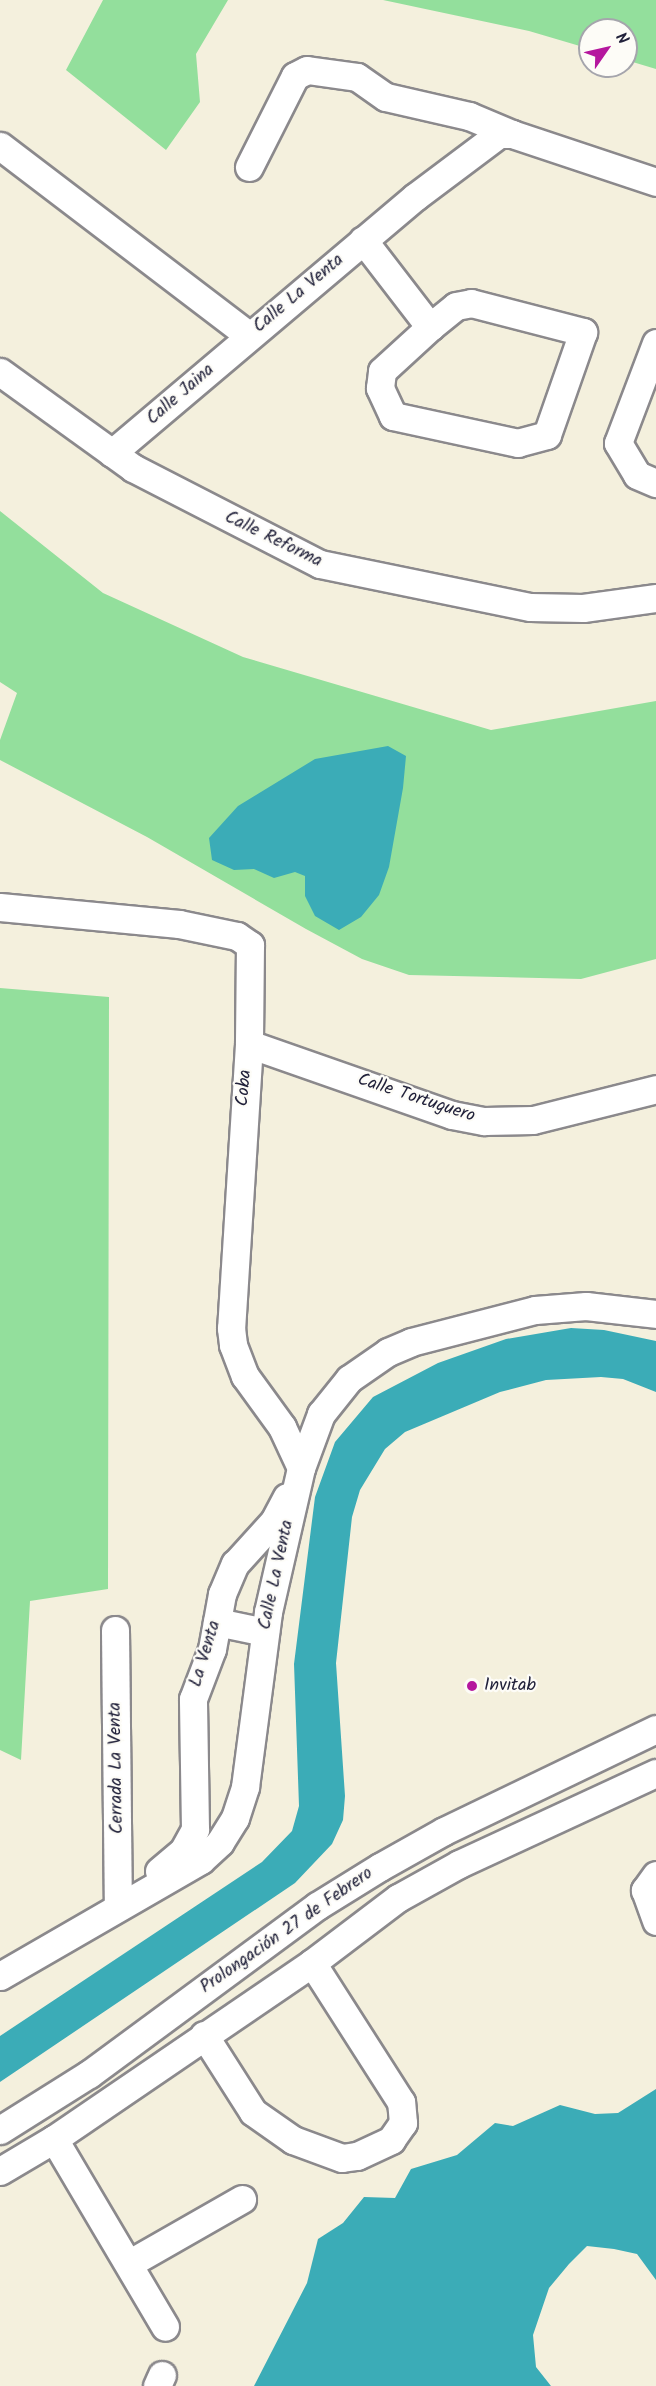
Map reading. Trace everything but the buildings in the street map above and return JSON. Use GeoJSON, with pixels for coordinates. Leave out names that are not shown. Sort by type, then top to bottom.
{"type":"FeatureCollection","features":[{"type":"Feature","properties":{"kind":"street"},"geometry":{"type":"LineString","coordinates":[[249,167],[296,76],[307,70],[357,77],[386,97],[469,116],[512,134],[656,182]]}},
{"type":"Feature","properties":{"kind":"street","name":"Calle La Venta"},"geometry":{"type":"LineString","coordinates":[[0,146],[249,336],[363,240],[493,138],[512,134]]}},
{"type":"Feature","properties":{"kind":"street"},"geometry":{"type":"LineString","coordinates":[[363,240],[430,327]]}},
{"type":"Feature","properties":{"kind":"street"},"geometry":{"type":"LineString","coordinates":[[471,303],[583,332],[546,435],[518,442],[393,416],[380,388],[381,371],[430,327],[456,306],[471,303]]}},
{"type":"Feature","properties":{"kind":"street","name":"Calle Jaina"},"geometry":{"type":"LineString","coordinates":[[112,453],[249,336]]}},
{"type":"Feature","properties":{"kind":"street"},"geometry":{"type":"LineString","coordinates":[[656,343],[618,443],[638,474],[656,483]]}},
{"type":"Feature","properties":{"kind":"street","name":"Calle Reforma"},"geometry":{"type":"LineString","coordinates":[[0,372],[133,468],[296,553],[337,569],[530,607],[583,608],[656,598]]}},
{"type":"Feature","properties":{"kind":"street","name":"Coba"},"geometry":{"type":"LineString","coordinates":[[0,907],[116,915],[242,938],[250,945],[253,956],[249,1044],[238,1174],[233,1345],[245,1376],[282,1426],[300,1468]]}},
{"type":"Feature","properties":{"kind":"street","name":"Calle Tortuguero"},"geometry":{"type":"LineString","coordinates":[[249,1044],[469,1119],[533,1120],[656,1089]]}},
{"type":"Feature","properties":{"kind":"street","name":"Calle La Venta"},"geometry":{"type":"LineString","coordinates":[[0,1976],[201,1860],[220,1842],[235,1818],[244,1787],[265,1632],[300,1468],[321,1414],[335,1394],[368,1365],[411,1342],[552,1307],[586,1306],[656,1314]]}},
{"type":"Feature","properties":{"kind":"street","name":"La Venta"},"geometry":{"type":"LineString","coordinates":[[118,1906],[183,1851],[193,1837],[196,1805],[193,1699],[231,1573],[274,1521],[288,1496],[292,1474],[300,1468]]}},
{"type":"Feature","properties":{"kind":"street"},"geometry":{"type":"LineString","coordinates":[[217,1622],[265,1632]]}},
{"type":"Feature","properties":{"kind":"street","name":"Cerrada La Venta"},"geometry":{"type":"LineString","coordinates":[[115,1630],[118,1906]]}},
{"type":"Feature","properties":{"kind":"street","name":"Prolongación 27 de Febrero"},"geometry":{"type":"LineString","coordinates":[[0,2130],[89,2074],[317,1906],[380,1867],[444,1831],[656,1729]]}},
{"type":"Feature","properties":{"kind":"street"},"geometry":{"type":"LineString","coordinates":[[621,1746],[648,1777]]}},
{"type":"Feature","properties":{"kind":"street","name":"Prolongación 27 de Febrero"},"geometry":{"type":"LineString","coordinates":[[0,2171],[54,2139],[204,2035],[312,1964],[398,1898],[459,1864],[648,1777]]}},
{"type":"Feature","properties":{"kind":"street"},"geometry":{"type":"LineString","coordinates":[[380,1867],[398,1898]]}},
{"type":"Feature","properties":{"kind":"street"},"geometry":{"type":"LineString","coordinates":[[656,1875],[645,1890],[656,1921]]}},
{"type":"Feature","properties":{"kind":"street"},"geometry":{"type":"LineString","coordinates":[[204,2035],[253,2112],[293,2140],[342,2158],[357,2156],[391,2140],[403,2123],[401,2102],[312,1964]]}},
{"type":"Feature","properties":{"kind":"street"},"geometry":{"type":"LineString","coordinates":[[54,2139],[130,2263],[165,2327]]}},
{"type":"Feature","properties":{"kind":"street"},"geometry":{"type":"LineString","coordinates":[[130,2263],[242,2199]]}},
{"type":"Feature","properties":{"kind":"green space"},"geometry":{"type":"Polygon","coordinates":[[[103,0],[228,0],[196,54],[200,102],[166,150],[66,70],[103,0]]]}},
{"type":"Feature","properties":{"kind":"green space"},"geometry":{"type":"Polygon","coordinates":[[[383,0],[656,0],[656,69],[638,64],[638,18],[578,18],[578,45],[529,31],[383,0]]]}},
{"type":"Feature","properties":{"kind":"green space"},"geometry":{"type":"Polygon","coordinates":[[[0,511],[103,593],[243,657],[491,730],[656,701],[656,959],[581,979],[409,975],[362,959],[147,837],[0,760],[0,740],[17,693],[0,682],[0,511]]]}},
{"type":"Feature","properties":{"kind":"green space"},"geometry":{"type":"Polygon","coordinates":[[[0,988],[109,997],[108,1589],[30,1601],[21,1760],[0,1750],[0,988]]]}},
{"type":"Feature","properties":{"kind":"water"},"geometry":{"type":"Polygon","coordinates":[[[388,746],[406,756],[403,788],[389,867],[379,895],[361,917],[339,930],[315,916],[305,896],[305,876],[295,872],[274,878],[254,869],[234,870],[212,860],[209,838],[238,806],[315,759],[388,746]]]}},
{"type":"Feature","properties":{"kind":"water"},"geometry":{"type":"Polygon","coordinates":[[[571,1328],[604,1330],[656,1341],[656,1392],[623,1379],[601,1377],[546,1380],[500,1392],[405,1432],[385,1449],[360,1490],[352,1517],[336,1663],[345,1796],[343,1820],[332,1844],[295,1883],[0,2082],[0,2036],[262,1862],[292,1831],[299,1806],[294,1664],[315,1497],[335,1442],[373,1397],[438,1363],[506,1339],[571,1328]]]}},
{"type":"Feature","properties":{"kind":"water"},"geometry":{"type":"Polygon","coordinates":[[[656,2089],[656,2280],[637,2254],[614,2249],[587,2246],[569,2264],[549,2288],[533,2335],[536,2367],[551,2386],[254,2386],[307,2283],[318,2239],[343,2223],[364,2197],[395,2198],[411,2169],[457,2155],[495,2123],[513,2126],[560,2105],[595,2114],[618,2113],[656,2089]]]}},
{"type":"Feature","properties":{"kind":"place","name":"Invitab"},"geometry":{"type":"Point","coordinates":[472,1686]}}]}
